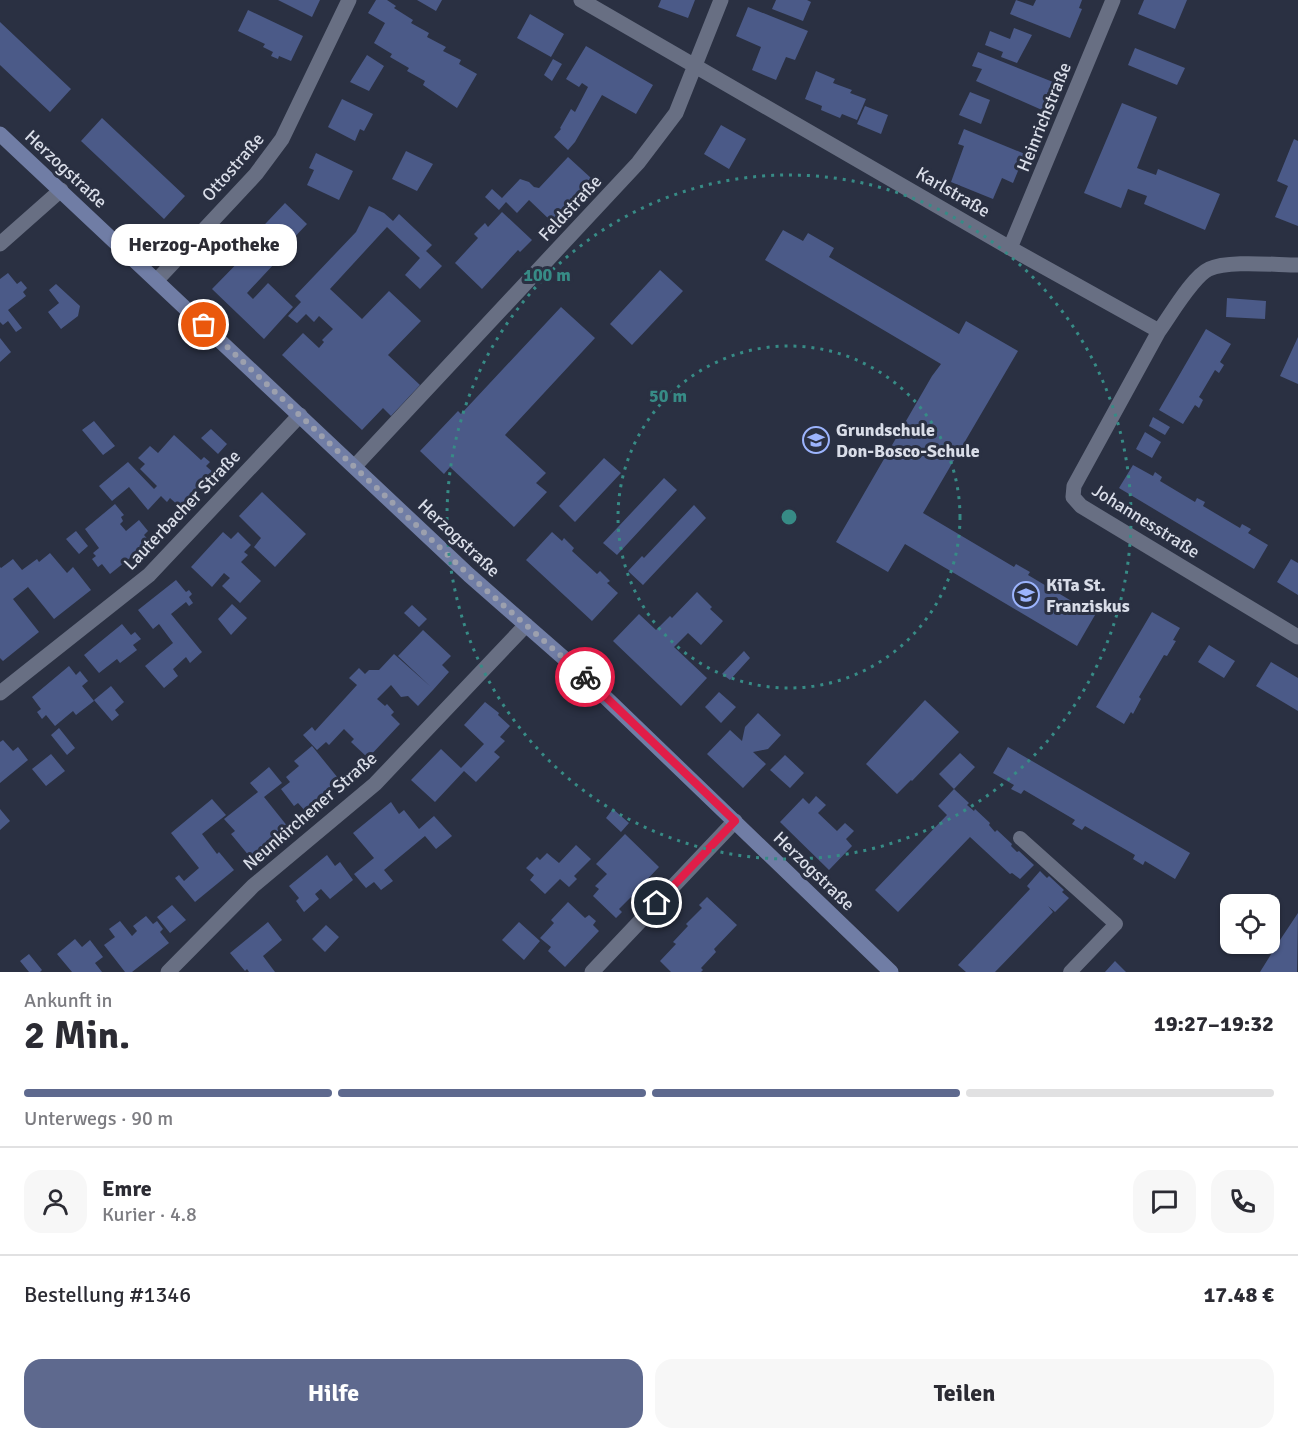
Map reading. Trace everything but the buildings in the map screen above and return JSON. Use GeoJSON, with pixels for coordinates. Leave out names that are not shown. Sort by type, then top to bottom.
{"type":"FeatureCollection","features":[{"type":"Feature","properties":{"kind":"street","name":"Ottostraße"},"geometry":{"type":"LineString","coordinates":[[157,280],[256,174],[282,139],[349,0]]}},
{"type":"Feature","properties":{"kind":"street","name":"Karlstraße"},"geometry":{"type":"LineString","coordinates":[[580,0],[1159,332]]}},
{"type":"Feature","properties":{"kind":"street","name":"Feldstraße"},"geometry":{"type":"LineString","coordinates":[[355,466],[638,163],[676,113],[721,0]]}},
{"type":"Feature","properties":{"kind":"street","name":"Heinrichstraße"},"geometry":{"type":"LineString","coordinates":[[1010,248],[1113,0]]}},
{"type":"Feature","properties":{"kind":"street","name":"Herzogstraße"},"geometry":{"type":"LineString","coordinates":[[0,134],[469,575],[574,668],[891,972]]}},
{"type":"Feature","properties":{"kind":"street"},"geometry":{"type":"LineString","coordinates":[[0,244],[61,190]]}},
{"type":"Feature","properties":{"kind":"street"},"geometry":{"type":"LineString","coordinates":[[1159,332],[1197,279],[1208,269],[1225,265],[1298,265]]}},
{"type":"Feature","properties":{"kind":"street","name":"Johannesstraße"},"geometry":{"type":"LineString","coordinates":[[1159,332],[1074,486],[1072,497],[1081,506],[1298,637]]}},
{"type":"Feature","properties":{"kind":"street","name":"Lauterbacher Straße"},"geometry":{"type":"LineString","coordinates":[[0,693],[148,575],[300,415]]}},
{"type":"Feature","properties":{"kind":"street","name":"Neunkirchener Straße"},"geometry":{"type":"LineString","coordinates":[[168,972],[253,886],[375,784],[526,625]]}},
{"type":"Feature","properties":{"kind":"street"},"geometry":{"type":"LineString","coordinates":[[592,972],[735,821]]}},
{"type":"Feature","properties":{"kind":"lane"},"geometry":{"type":"LineString","coordinates":[[1020,838],[1116,924],[1070,972]]}},
{"type":"Feature","properties":{"kind":"way so far"},"geometry":{"type":"LineString","coordinates":[[204,325],[469,575],[585,677]]}},
{"type":"Feature","properties":{"kind":"place","name":"Herzog-Apotheke"},"geometry":{"type":"Point","coordinates":[204,325]}},
{"type":"Feature","properties":{"kind":"place","name":"Grundschule Don-Bosco-Schule"},"geometry":{"type":"Point","coordinates":[816,440]}},
{"type":"Feature","properties":{"kind":"place","name":"KiTa St. Franziskus"},"geometry":{"type":"Point","coordinates":[1026,595]}},
{"type":"Feature","properties":{"kind":"route"},"geometry":{"type":"LineString","coordinates":[[585,677],[735,821],[657,903]]}}]}
